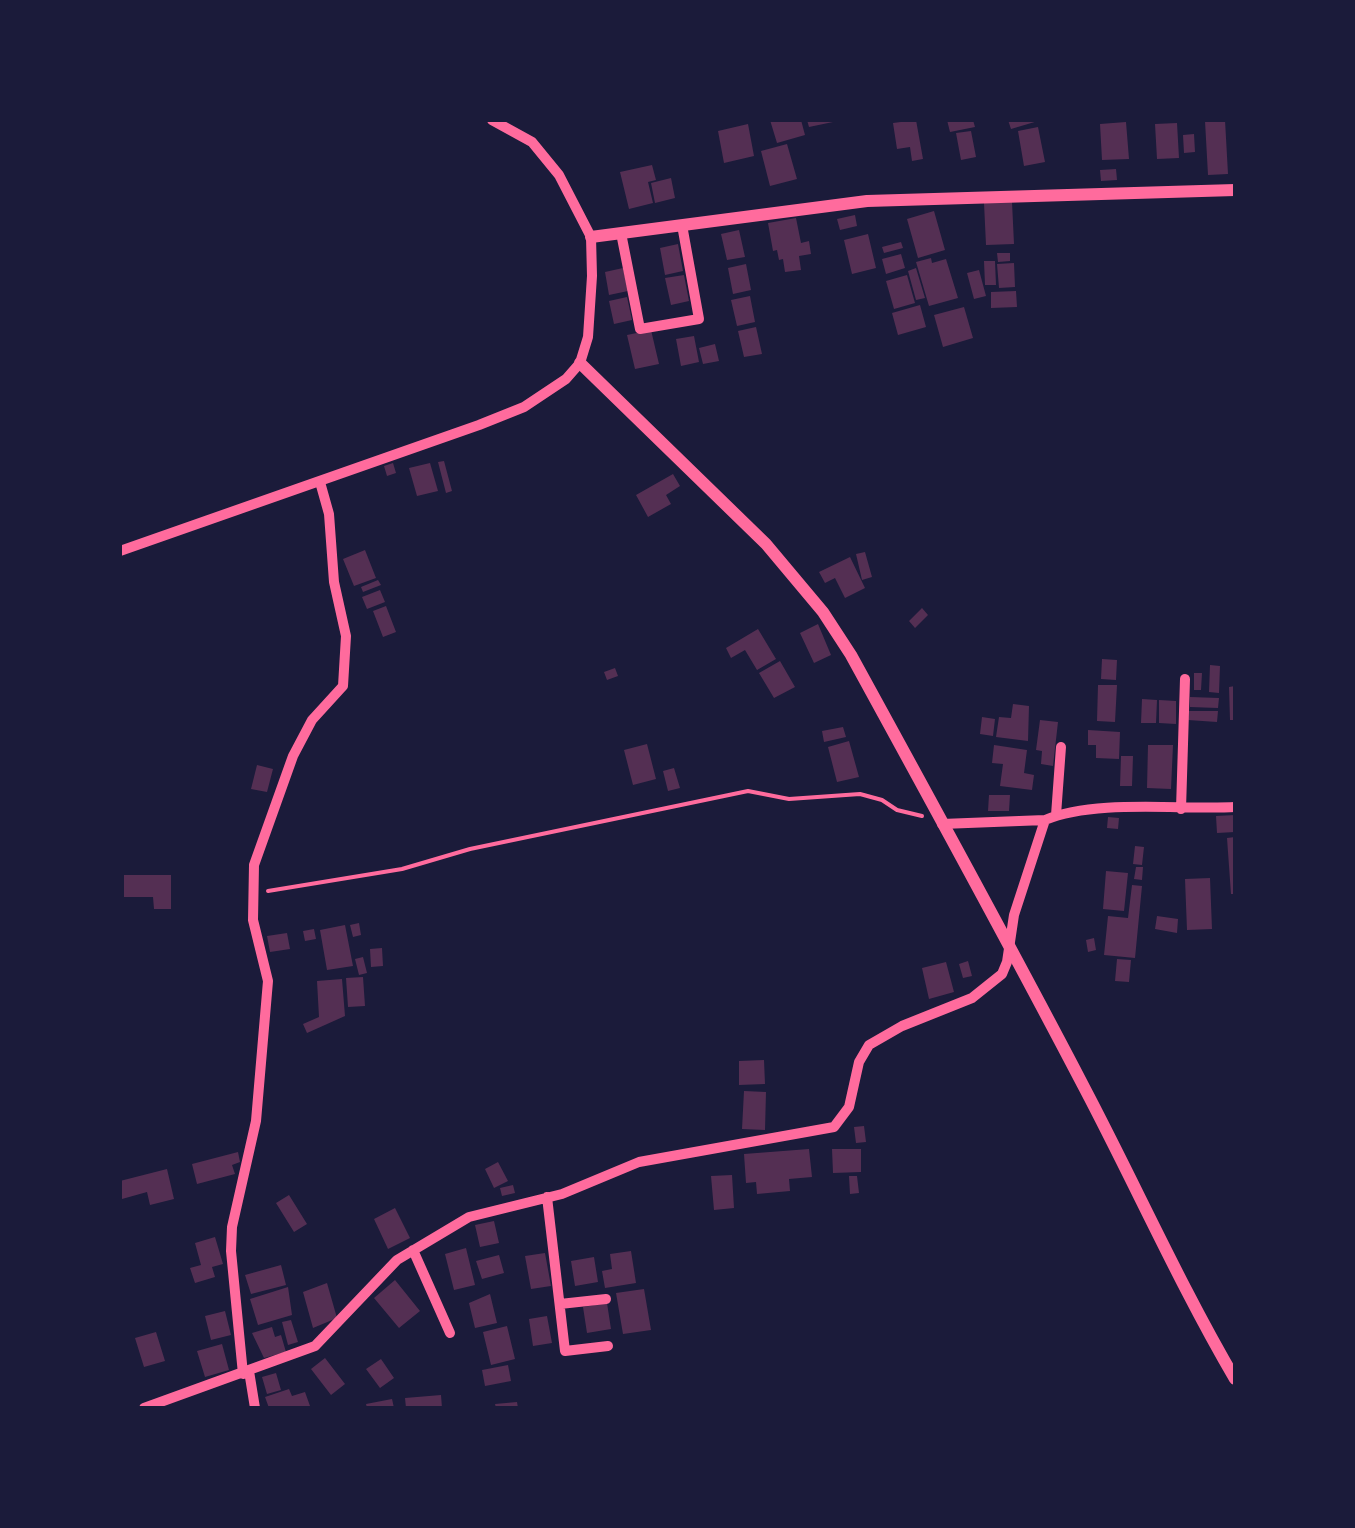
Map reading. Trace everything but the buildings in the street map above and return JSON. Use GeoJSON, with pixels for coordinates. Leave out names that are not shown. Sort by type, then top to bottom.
{"type":"FeatureCollection","features":[{"type":"Feature","properties":{"kind":"street"},"geometry":{"type":"LineString","coordinates":[[120,551],[524,407],[566,380],[580,363],[588,336],[591,237],[548,159],[532,142],[492,120]]}},
{"type":"Feature","properties":{"kind":"street"},"geometry":{"type":"LineString","coordinates":[[591,237],[867,201],[1235,190]]}},
{"type":"Feature","properties":{"kind":"street"},"geometry":{"type":"LineString","coordinates":[[621,233],[640,329],[699,320],[682,225]]}},
{"type":"Feature","properties":{"kind":"street"},"geometry":{"type":"LineString","coordinates":[[580,363],[766,544],[806,591],[850,655],[1009,943],[1192,1306],[1235,1379]]}},
{"type":"Feature","properties":{"kind":"street"},"geometry":{"type":"LineString","coordinates":[[255,1408],[246,1372],[231,1250],[232,1227],[256,1121],[268,980],[253,920],[254,865],[293,756],[312,720],[344,686],[346,636],[334,582],[329,514],[320,482]]}},
{"type":"Feature","properties":{"kind":"street"},"geometry":{"type":"LineString","coordinates":[[1180,809],[1185,679]]}},
{"type":"Feature","properties":{"kind":"street"},"geometry":{"type":"LineString","coordinates":[[144,1408],[315,1346],[384,1271],[469,1217],[547,1198],[639,1162],[834,1127],[848,1108],[859,1062],[869,1045],[902,1026],[972,998],[1002,974],[1014,914],[1050,817],[1061,748]]}},
{"type":"Feature","properties":{"kind":"street"},"geometry":{"type":"LineString","coordinates":[[939,818],[1050,817],[1096,809],[1235,807]]}},
{"type":"Feature","properties":{"kind":"street"},"geometry":{"type":"LineString","coordinates":[[547,1198],[566,1351],[608,1346]]}},
{"type":"Feature","properties":{"kind":"street"},"geometry":{"type":"LineString","coordinates":[[413,1250],[450,1334]]}},
{"type":"Feature","properties":{"kind":"street"},"geometry":{"type":"LineString","coordinates":[[560,1304],[606,1298]]}},
{"type":"Feature","properties":{"kind":"path"},"geometry":{"type":"LineString","coordinates":[[253,893],[402,869],[470,850],[748,791],[789,799],[860,794],[910,814],[939,818]]}}]}
